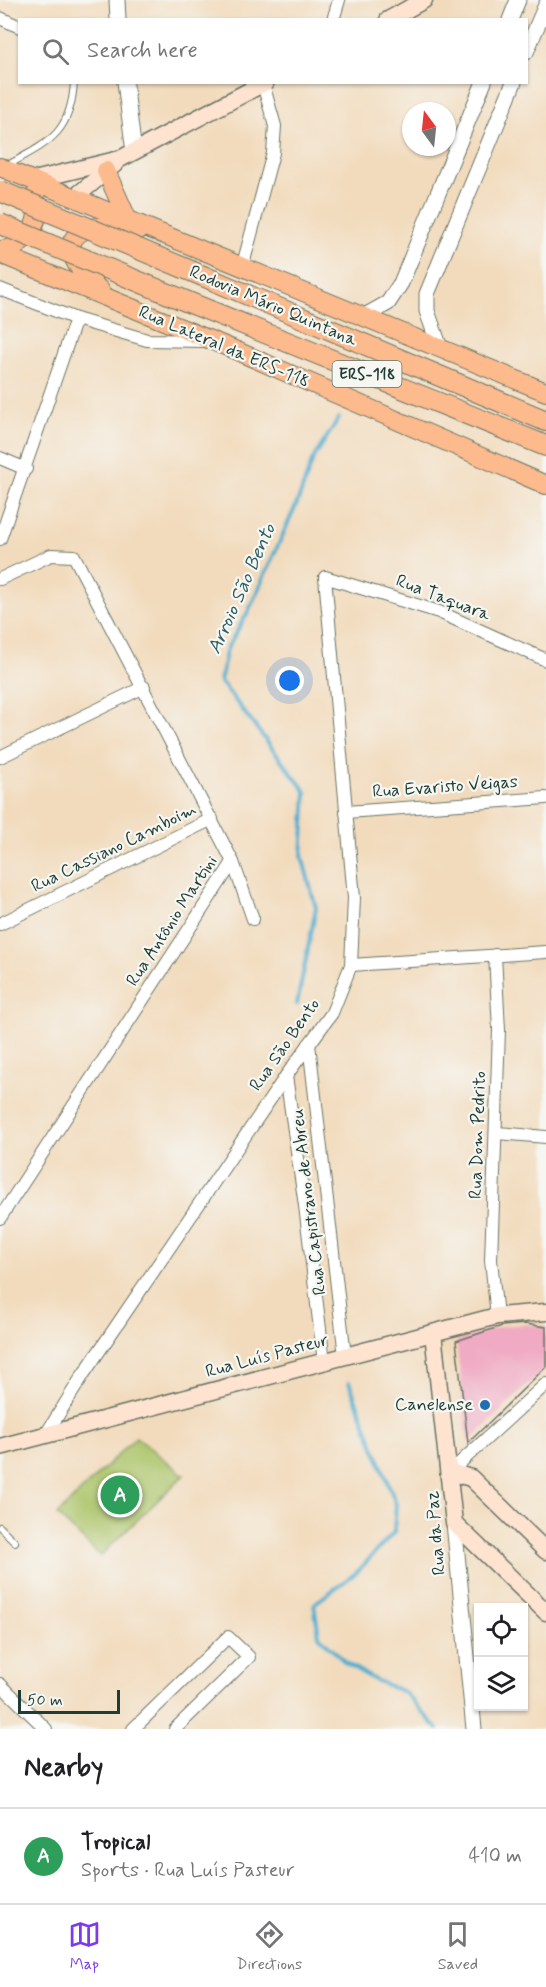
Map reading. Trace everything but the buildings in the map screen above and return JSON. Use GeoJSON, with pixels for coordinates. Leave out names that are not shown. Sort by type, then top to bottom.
{"type":"FeatureCollection","features":[{"type":"Feature","properties":{"kind":"highway","name":"Rodovia Mário Quintana"},"geometry":{"type":"LineString","coordinates":[[0,191],[546,421]]}},
{"type":"Feature","properties":{"kind":"highway","name":"Rodovia Mário Quintana"},"geometry":{"type":"LineString","coordinates":[[0,224],[546,446]]}},
{"type":"Feature","properties":{"kind":"main road"},"geometry":{"type":"LineString","coordinates":[[392,18],[424,0]]}},
{"type":"Feature","properties":{"kind":"main road"},"geometry":{"type":"LineString","coordinates":[[35,225],[120,161],[262,84]]}},
{"type":"Feature","properties":{"kind":"main road"},"geometry":{"type":"LineString","coordinates":[[27,178],[120,161]]}},
{"type":"Feature","properties":{"kind":"main road"},"geometry":{"type":"LineString","coordinates":[[120,161],[126,218]]}},
{"type":"Feature","properties":{"kind":"main road"},"geometry":{"type":"LineString","coordinates":[[1,167],[546,392]]}},
{"type":"Feature","properties":{"kind":"main road"},"geometry":{"type":"LineString","coordinates":[[0,252],[18,245],[35,225],[38,211],[36,197],[27,178]]}},
{"type":"Feature","properties":{"kind":"main road"},"geometry":{"type":"LineString","coordinates":[[121,304],[80,272],[73,261],[71,249],[75,239],[84,231],[98,226],[156,231]]}},
{"type":"Feature","properties":{"kind":"main road","name":"Rua Lateral da ERS-118"},"geometry":{"type":"LineString","coordinates":[[0,252],[214,341],[546,485]]}},
{"type":"Feature","properties":{"kind":"main road","name":"Rua Luís Pasteur"},"geometry":{"type":"LineString","coordinates":[[0,1447],[497,1316],[546,1312]]}},
{"type":"Feature","properties":{"kind":"main road","name":"Rua da Paz"},"geometry":{"type":"LineString","coordinates":[[433,1333],[454,1523]]}},
{"type":"Feature","properties":{"kind":"main road"},"geometry":{"type":"LineString","coordinates":[[450,1472],[471,1478],[546,1551]]}},
{"type":"Feature","properties":{"kind":"main road"},"geometry":{"type":"LineString","coordinates":[[454,1523],[546,1612]]}},
{"type":"Feature","properties":{"kind":"street"},"geometry":{"type":"LineString","coordinates":[[117,0],[118,18]]}},
{"type":"Feature","properties":{"kind":"street"},"geometry":{"type":"LineString","coordinates":[[334,18],[339,0]]}},
{"type":"Feature","properties":{"kind":"street"},"geometry":{"type":"LineString","coordinates":[[511,18],[518,0]]}},
{"type":"Feature","properties":{"kind":"street"},"geometry":{"type":"LineString","coordinates":[[528,47],[546,5]]}},
{"type":"Feature","properties":{"kind":"street"},"geometry":{"type":"LineString","coordinates":[[0,18],[18,26]]}},
{"type":"Feature","properties":{"kind":"street"},"geometry":{"type":"LineString","coordinates":[[120,161],[124,84]]}},
{"type":"Feature","properties":{"kind":"street"},"geometry":{"type":"LineString","coordinates":[[242,268],[273,153],[275,126],[264,84]]}},
{"type":"Feature","properties":{"kind":"street"},"geometry":{"type":"LineString","coordinates":[[363,316],[388,303],[393,296],[425,226],[483,84]]}},
{"type":"Feature","properties":{"kind":"street"},"geometry":{"type":"LineString","coordinates":[[440,348],[427,311],[427,294],[513,84]]}},
{"type":"Feature","properties":{"kind":"street"},"geometry":{"type":"LineString","coordinates":[[466,125],[492,136]]}},
{"type":"Feature","properties":{"kind":"street"},"geometry":{"type":"LineString","coordinates":[[425,226],[452,234]]}},
{"type":"Feature","properties":{"kind":"street"},"geometry":{"type":"LineString","coordinates":[[0,289],[76,319],[147,340],[214,341]]}},
{"type":"Feature","properties":{"kind":"street"},"geometry":{"type":"LineString","coordinates":[[0,539],[76,319]]}},
{"type":"Feature","properties":{"kind":"street"},"geometry":{"type":"LineString","coordinates":[[0,458],[26,469]]}},
{"type":"Feature","properties":{"kind":"street","name":"Rua Antônio Martini"},"geometry":{"type":"LineString","coordinates":[[0,579],[51,555],[75,556],[233,862],[0,1218]]}},
{"type":"Feature","properties":{"kind":"street","name":"Rua Taquara"},"geometry":{"type":"LineString","coordinates":[[325,577],[439,612],[546,660]]}},
{"type":"Feature","properties":{"kind":"street","name":"Rua São Bento"},"geometry":{"type":"LineString","coordinates":[[45,1436],[83,1374],[286,1076],[332,1013],[351,965],[354,898],[325,577]]}},
{"type":"Feature","properties":{"kind":"street"},"geometry":{"type":"LineString","coordinates":[[0,757],[144,687]]}},
{"type":"Feature","properties":{"kind":"street","name":"Rua Evaristo Veigas"},"geometry":{"type":"LineString","coordinates":[[346,812],[546,798]]}},
{"type":"Feature","properties":{"kind":"street","name":"Rua Cassiano Camboim"},"geometry":{"type":"LineString","coordinates":[[0,924],[212,819]]}},
{"type":"Feature","properties":{"kind":"street"},"geometry":{"type":"LineString","coordinates":[[233,862],[253,919]]}},
{"type":"Feature","properties":{"kind":"street"},"geometry":{"type":"LineString","coordinates":[[351,965],[546,952]]}},
{"type":"Feature","properties":{"kind":"street","name":"Rua Dom Pedrito"},"geometry":{"type":"LineString","coordinates":[[495,955],[499,1030],[491,1260],[497,1316]]}},
{"type":"Feature","properties":{"kind":"street","name":"Rua Capistrano de Abreu"},"geometry":{"type":"LineString","coordinates":[[309,1044],[345,1356]]}},
{"type":"Feature","properties":{"kind":"street","name":"Rua Capistrano de Abreu"},"geometry":{"type":"LineString","coordinates":[[286,1076],[324,1362]]}},
{"type":"Feature","properties":{"kind":"street"},"geometry":{"type":"LineString","coordinates":[[497,1133],[546,1137]]}},
{"type":"Feature","properties":{"kind":"street"},"geometry":{"type":"LineString","coordinates":[[305,1206],[327,1204]]}},
{"type":"Feature","properties":{"kind":"street"},"geometry":{"type":"LineString","coordinates":[[450,1472],[546,1384]]}},
{"type":"Feature","properties":{"kind":"street","name":"Rua da Paz"},"geometry":{"type":"LineString","coordinates":[[454,1523],[474,1729]]}},
{"type":"Feature","properties":{"kind":"street"},"geometry":{"type":"LineString","coordinates":[[133,1729],[228,1637],[249,1657],[175,1729]]}},
{"type":"Feature","properties":{"kind":"street"},"geometry":{"type":"LineString","coordinates":[[0,1684],[46,1729]]}},
{"type":"Feature","properties":{"kind":"lane"},"geometry":{"type":"LineString","coordinates":[[1,167],[47,143],[66,122],[74,84]]}},
{"type":"Feature","properties":{"kind":"lane"},"geometry":{"type":"LineString","coordinates":[[0,1527],[15,1542]]}},
{"type":"Feature","properties":{"kind":"green space"},"geometry":{"type":"Polygon","coordinates":[[[136,1437],[184,1475],[100,1556],[57,1515],[136,1437]]]}},
{"type":"Feature","properties":{"kind":"waterway","name":"Arroio São Bento"},"geometry":{"type":"LineString","coordinates":[[297,1004],[316,908],[302,856],[306,792],[220,681],[227,648],[248,612],[298,501],[313,459],[339,418]]}},
{"type":"Feature","properties":{"kind":"waterway"},"geometry":{"type":"LineString","coordinates":[[349,1382],[396,1504],[394,1532],[357,1572],[314,1604],[319,1636],[346,1663],[373,1679],[404,1692],[438,1729]]}},
{"type":"Feature","properties":{"kind":"place","name":"Canelense"},"geometry":{"type":"Point","coordinates":[485,1405]}},
{"type":"Feature","properties":{"kind":"place","name":"Tropical"},"geometry":{"type":"Point","coordinates":[120,1495]}}]}
